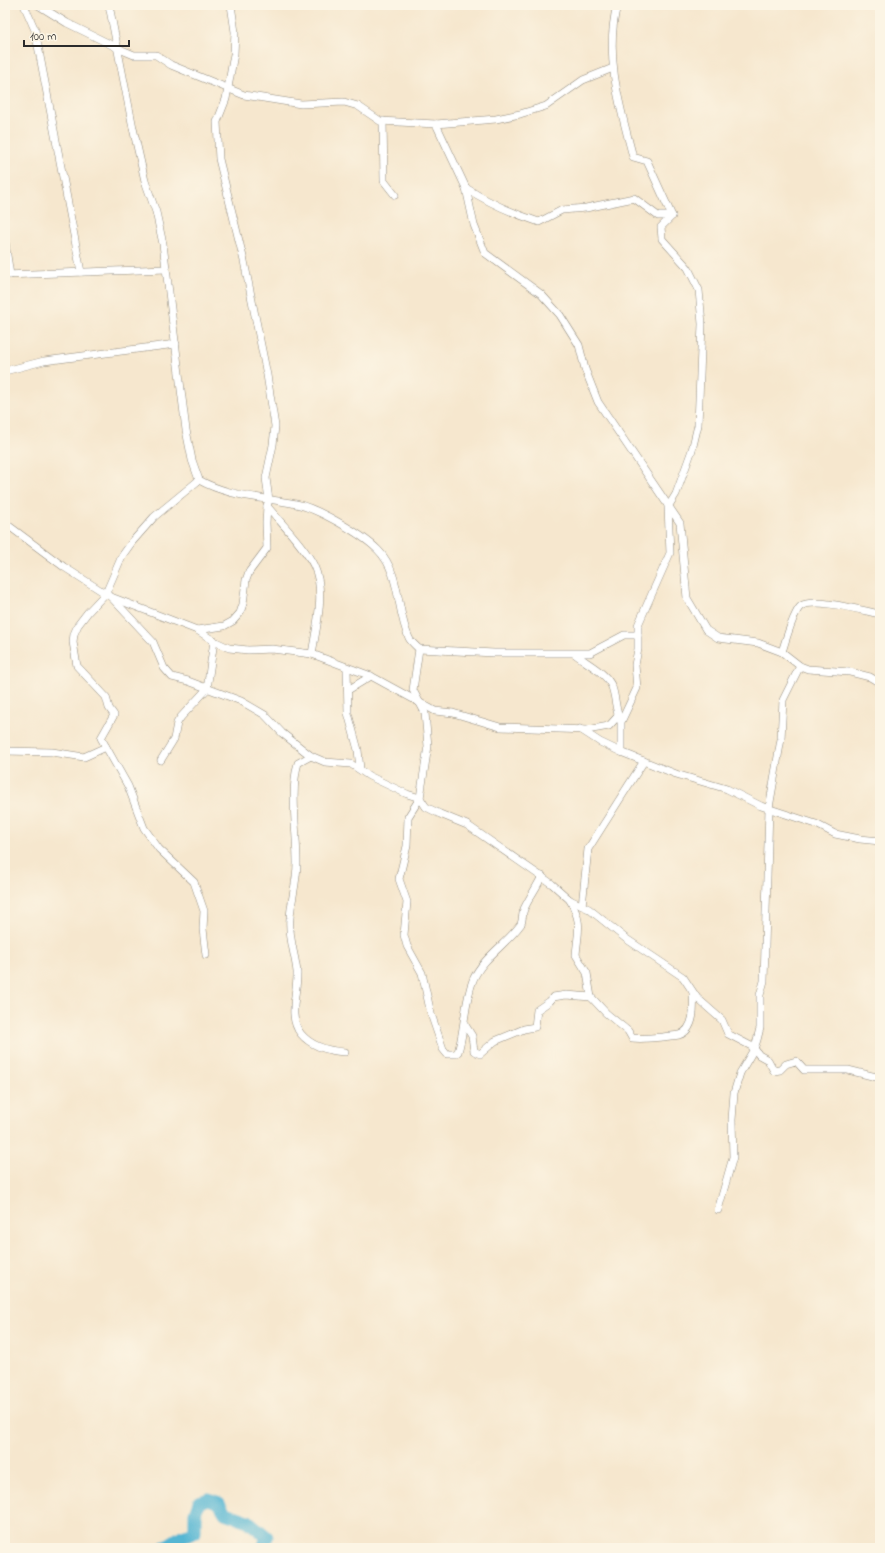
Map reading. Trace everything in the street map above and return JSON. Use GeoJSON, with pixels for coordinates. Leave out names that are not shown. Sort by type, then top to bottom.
{"type":"FeatureCollection","features":[{"type":"Feature","properties":{"kind":"street"},"geometry":{"type":"LineString","coordinates":[[24,5],[35,30],[81,272]]}},
{"type":"Feature","properties":{"kind":"street"},"geometry":{"type":"LineString","coordinates":[[38,5],[67,23],[117,48],[134,55],[156,55],[171,65],[244,95],[287,103],[319,104],[344,102],[358,106],[383,121],[436,124],[496,119],[535,111],[546,106],[583,80],[613,68]]}},
{"type":"Feature","properties":{"kind":"street"},"geometry":{"type":"LineString","coordinates":[[109,5],[145,181],[156,212],[163,244],[186,430],[192,460],[199,480],[226,492],[268,503],[296,504],[312,508],[364,539],[378,550],[386,560],[398,591],[410,639],[420,649],[494,653],[575,654],[590,653],[624,635],[638,635]]}},
{"type":"Feature","properties":{"kind":"street"},"geometry":{"type":"LineString","coordinates":[[197,630],[224,626],[233,621],[240,613],[243,604],[246,580],[249,572],[267,548],[266,523],[268,503],[266,478],[275,435],[268,382],[244,261],[219,159],[217,122],[228,88],[235,32],[231,5]]}},
{"type":"Feature","properties":{"kind":"street"},"geometry":{"type":"LineString","coordinates":[[617,5],[612,28],[613,68],[616,96],[633,157],[647,160],[672,216]]}},
{"type":"Feature","properties":{"kind":"street"},"geometry":{"type":"LineString","coordinates":[[383,121],[384,181],[395,195]]}},
{"type":"Feature","properties":{"kind":"street"},"geometry":{"type":"LineString","coordinates":[[436,124],[466,188],[474,225],[484,253],[541,294],[560,315],[579,345],[585,369],[598,402],[680,523],[687,598],[706,630],[718,638],[758,643],[782,652],[800,666],[808,669],[850,672],[870,677],[880,683]]}},
{"type":"Feature","properties":{"kind":"street"},"geometry":{"type":"LineString","coordinates":[[466,188],[486,201],[511,213],[539,222],[562,210],[586,208],[634,198],[658,216],[672,216]]}},
{"type":"Feature","properties":{"kind":"street"},"geometry":{"type":"LineString","coordinates":[[6,522],[64,567],[109,595],[197,630],[214,641],[240,650],[272,649],[312,654],[331,660],[348,669],[371,676],[435,711],[452,713],[500,728],[580,729],[609,726],[620,719],[637,688],[634,665],[640,618],[670,553],[668,507],[676,494],[696,439],[702,324],[701,298],[694,278],[662,239],[661,227],[672,216]]}},
{"type":"Feature","properties":{"kind":"street"},"geometry":{"type":"LineString","coordinates":[[5,242],[7,275],[166,269]]}},
{"type":"Feature","properties":{"kind":"street"},"geometry":{"type":"LineString","coordinates":[[5,372],[44,361],[176,344]]}},
{"type":"Feature","properties":{"kind":"street"},"geometry":{"type":"LineString","coordinates":[[199,480],[154,517],[132,542],[122,556],[109,595],[78,625],[73,642],[77,666],[106,697],[109,708],[114,716],[101,738],[128,786],[144,828],[159,849],[194,882],[204,911],[203,929],[206,955]]}},
{"type":"Feature","properties":{"kind":"street"},"geometry":{"type":"LineString","coordinates":[[268,503],[308,556],[317,575],[319,599],[312,654]]}},
{"type":"Feature","properties":{"kind":"street"},"geometry":{"type":"LineString","coordinates":[[109,595],[153,642],[164,668],[169,675],[241,701],[265,715],[282,733],[311,756],[325,762],[351,764],[369,776],[420,798],[426,807],[467,825],[542,876],[570,900],[589,909],[625,938],[684,976],[693,993],[722,1020],[728,1034],[753,1047],[768,1060],[771,1067],[776,1071],[782,1069],[786,1064],[796,1061],[804,1070],[848,1070],[880,1078]]}},
{"type":"Feature","properties":{"kind":"street"},"geometry":{"type":"LineString","coordinates":[[782,652],[798,610],[806,604],[822,604],[880,614]]}},
{"type":"Feature","properties":{"kind":"street"},"geometry":{"type":"LineString","coordinates":[[161,760],[174,739],[177,723],[207,689],[214,641]]}},
{"type":"Feature","properties":{"kind":"street"},"geometry":{"type":"LineString","coordinates":[[420,649],[413,690],[425,713],[428,746],[420,798],[408,817],[407,846],[399,879],[407,902],[404,935],[407,946],[422,972],[431,1014],[443,1049],[447,1054],[455,1054],[458,1052],[460,1037],[464,1025],[467,996],[475,976],[492,954],[522,922],[524,908],[542,876]]}},
{"type":"Feature","properties":{"kind":"street"},"geometry":{"type":"LineString","coordinates":[[575,654],[598,671],[610,684],[620,719],[621,752]]}},
{"type":"Feature","properties":{"kind":"street"},"geometry":{"type":"LineString","coordinates":[[718,1210],[733,1157],[732,1120],[734,1093],[740,1073],[754,1049],[760,1028],[760,995],[764,981],[769,808],[781,740],[783,700],[800,666]]}},
{"type":"Feature","properties":{"kind":"street"},"geometry":{"type":"LineString","coordinates":[[348,669],[348,713],[358,750],[360,769]]}},
{"type":"Feature","properties":{"kind":"street"},"geometry":{"type":"LineString","coordinates":[[348,690],[371,676]]}},
{"type":"Feature","properties":{"kind":"street"},"geometry":{"type":"LineString","coordinates":[[580,729],[600,742],[621,752],[709,785],[727,788],[769,808],[816,824],[835,834],[880,841]]}},
{"type":"Feature","properties":{"kind":"street"},"geometry":{"type":"LineString","coordinates":[[5,751],[52,752],[84,757],[106,747]]}},
{"type":"Feature","properties":{"kind":"street"},"geometry":{"type":"LineString","coordinates":[[311,756],[298,763],[295,796],[298,865],[289,932],[297,972],[294,1011],[299,1028],[306,1037],[323,1048],[345,1052]]}},
{"type":"Feature","properties":{"kind":"street"},"geometry":{"type":"LineString","coordinates":[[582,906],[588,848],[644,761]]}},
{"type":"Feature","properties":{"kind":"street"},"geometry":{"type":"LineString","coordinates":[[570,900],[579,916],[579,937],[576,955],[587,972],[591,997],[606,1013],[628,1031],[632,1038],[654,1038],[679,1035],[687,1028],[693,1016],[693,993]]}},
{"type":"Feature","properties":{"kind":"street"},"geometry":{"type":"LineString","coordinates":[[464,1025],[472,1036],[474,1051],[480,1054],[495,1041],[524,1029],[535,1027],[537,1010],[550,1001],[553,997],[566,995],[591,997]]}},
{"type":"Feature","properties":{"kind":"waterway"},"geometry":{"type":"LineString","coordinates":[[163,1548],[182,1536],[195,1532],[195,1513],[199,1502],[209,1499],[219,1503],[225,1513],[248,1521],[267,1537],[263,1548]]}}]}
